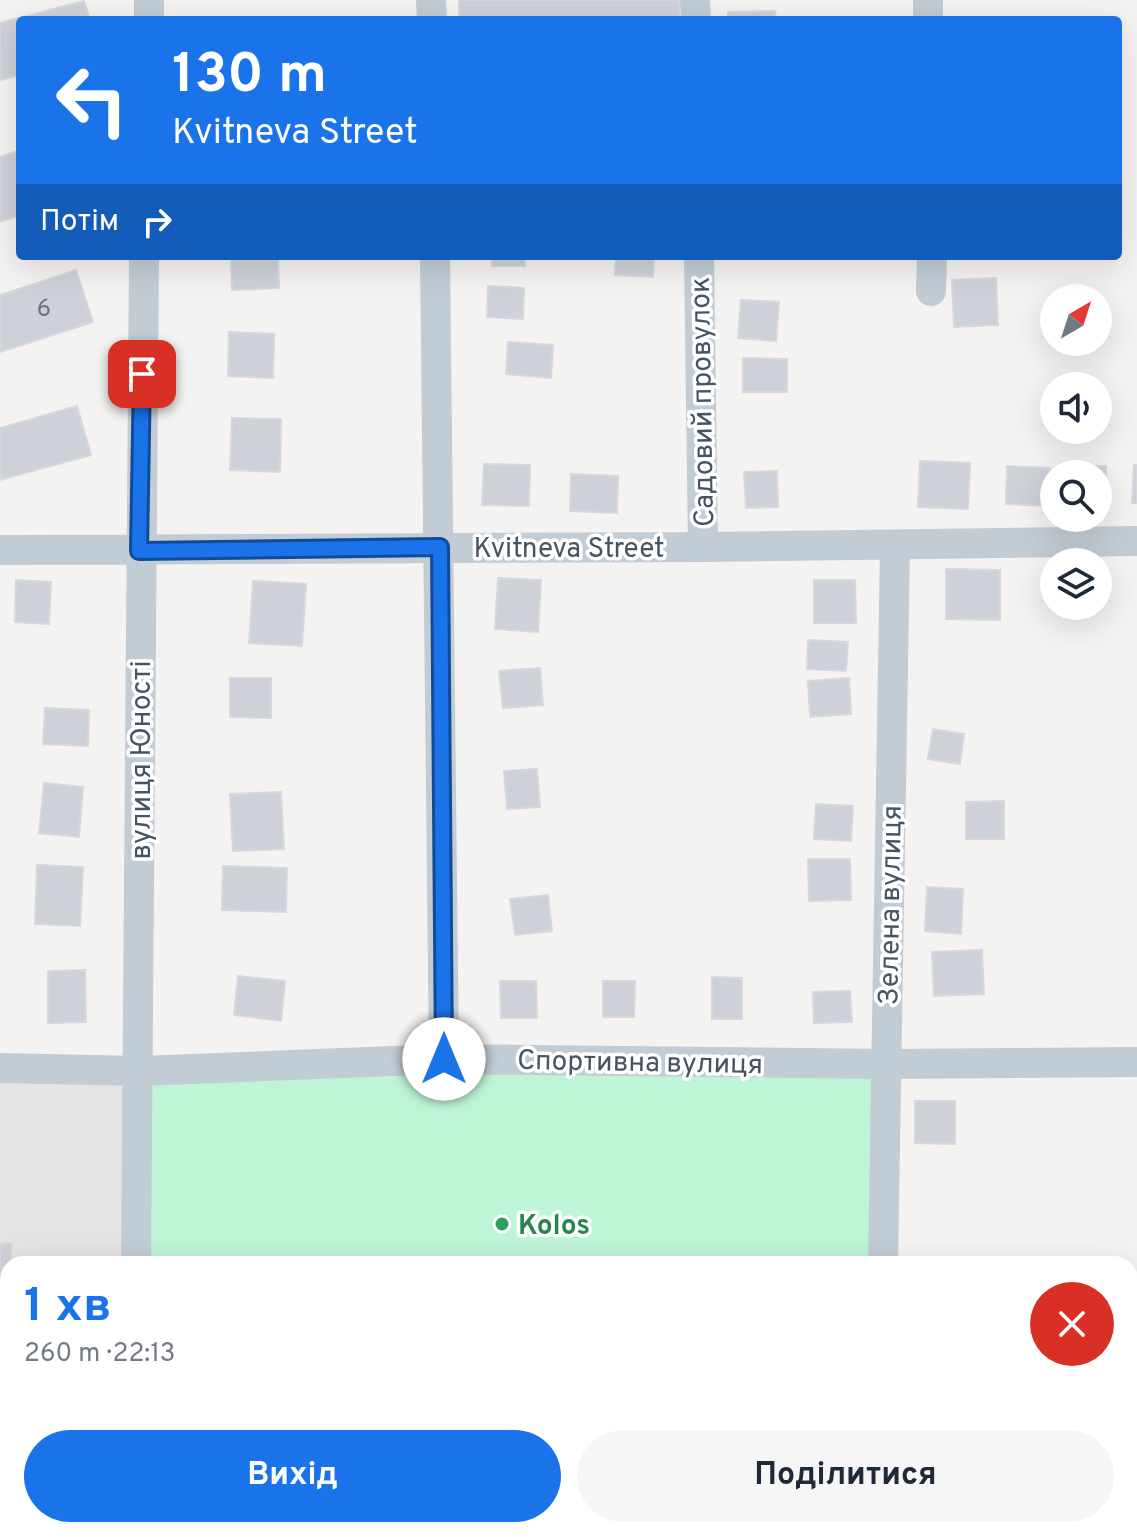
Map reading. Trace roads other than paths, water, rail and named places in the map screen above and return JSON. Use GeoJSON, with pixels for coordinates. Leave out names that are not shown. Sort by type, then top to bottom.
{"type":"FeatureCollection","features":[{"type":"Feature","properties":{"kind":"street","name":"вулиця Юності"},"geometry":{"type":"LineString","coordinates":[[136,1256],[140,1071],[139,551],[144,260]]}},
{"type":"Feature","properties":{"kind":"street"},"geometry":{"type":"LineString","coordinates":[[435,260],[444,1059]]}},
{"type":"Feature","properties":{"kind":"street","name":"Садовий провулок"},"geometry":{"type":"LineString","coordinates":[[699,260],[703,547]]}},
{"type":"Feature","properties":{"kind":"street"},"geometry":{"type":"LineString","coordinates":[[931,291],[932,260]]}},
{"type":"Feature","properties":{"kind":"street","name":"Kvitneva Street"},"geometry":{"type":"LineString","coordinates":[[0,550],[895,546],[1137,541]]}},
{"type":"Feature","properties":{"kind":"street","name":"Зелена вулиця"},"geometry":{"type":"LineString","coordinates":[[883,1256],[895,546]]}},
{"type":"Feature","properties":{"kind":"street","name":"Спортивна вулиця"},"geometry":{"type":"LineString","coordinates":[[0,1068],[140,1071],[444,1059],[886,1064],[1137,1062]]}},
{"type":"Feature","properties":{"kind":"place","name":"Kolos"},"geometry":{"type":"Point","coordinates":[502,1224]}}]}
